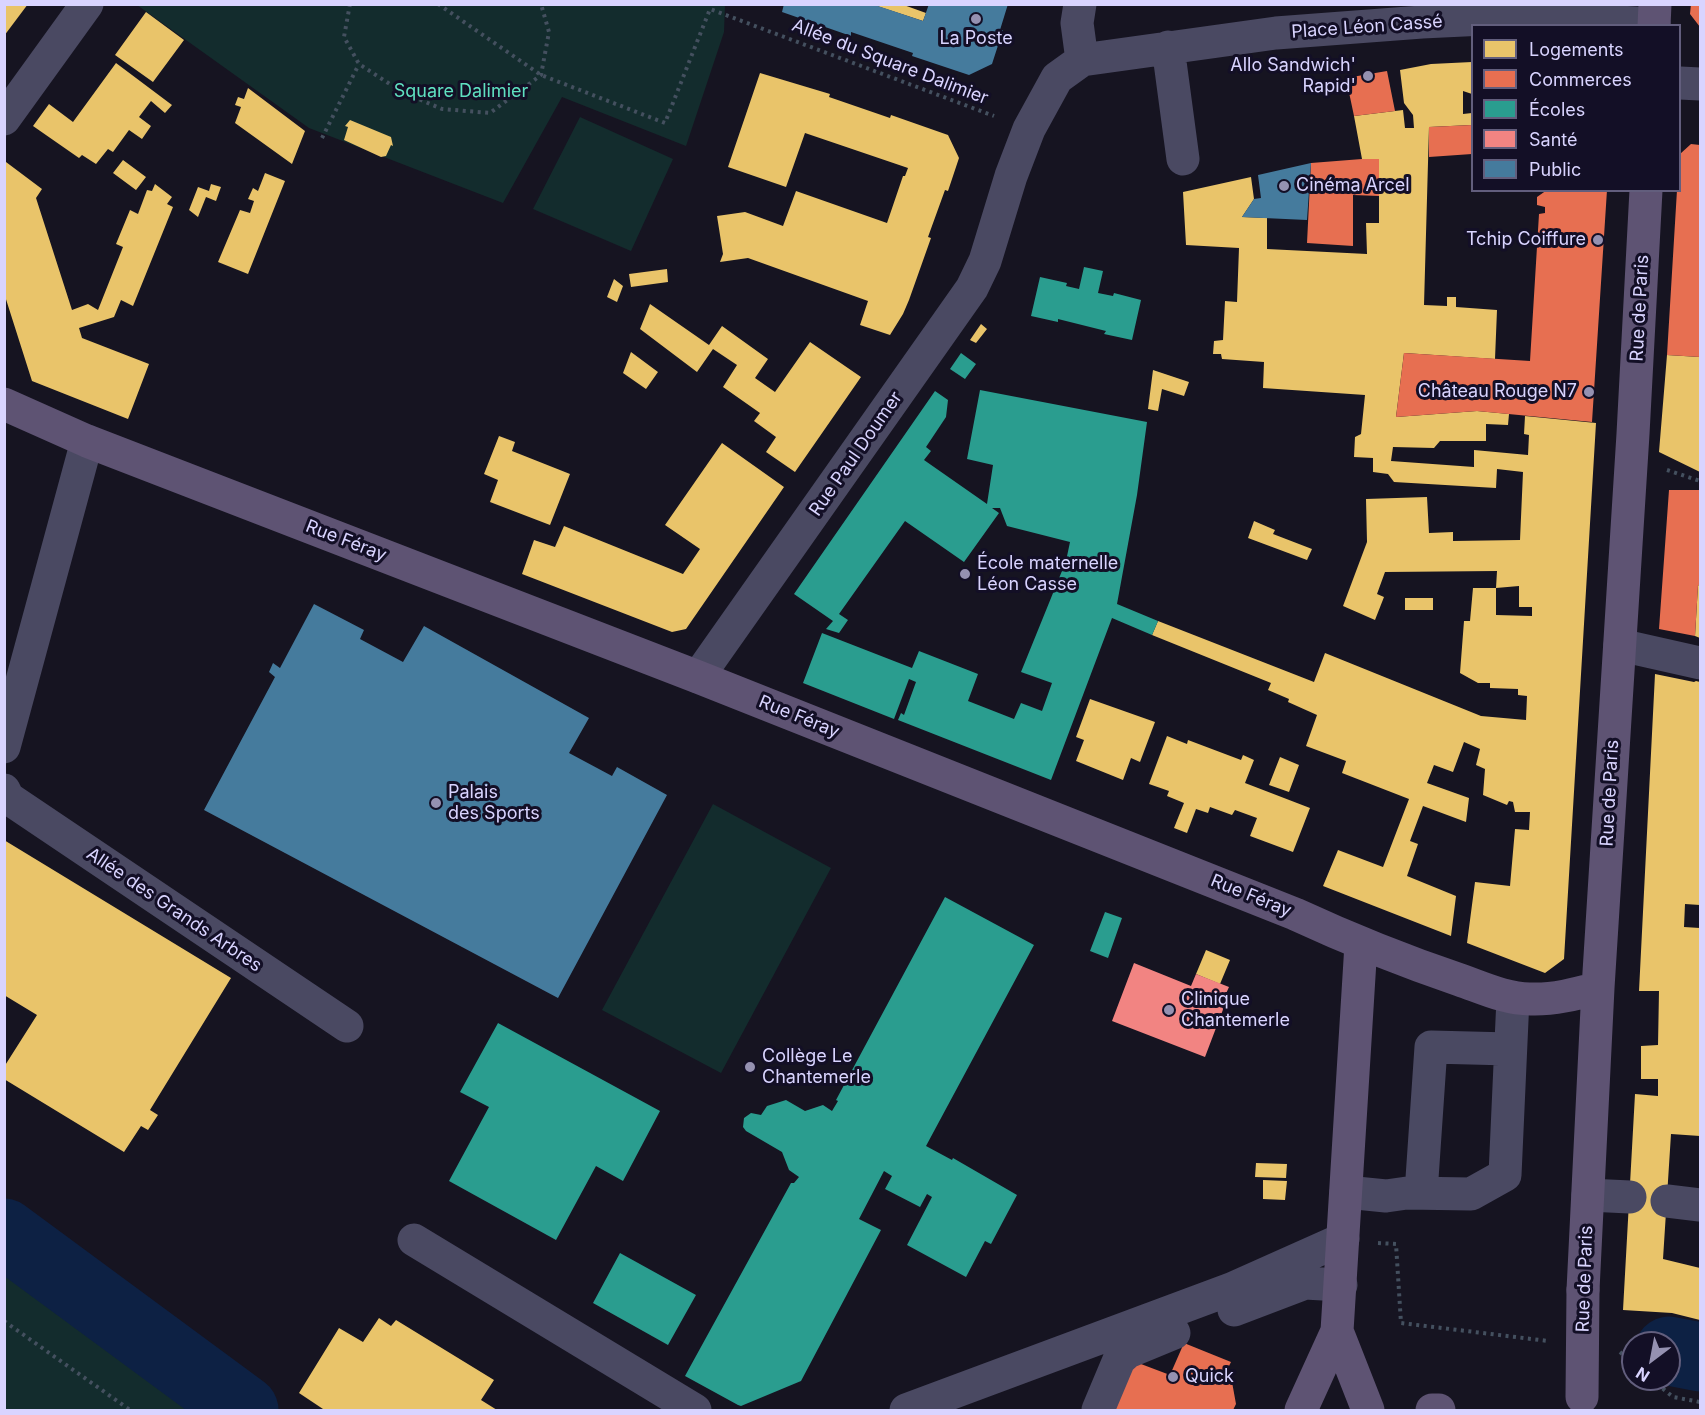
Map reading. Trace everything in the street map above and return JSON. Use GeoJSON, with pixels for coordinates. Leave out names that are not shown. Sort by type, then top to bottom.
{"type":"FeatureCollection","features":[{"type":"Feature","properties":{"kind":"main road","name":"Rue de Paris"},"geometry":{"type":"LineString","coordinates":[[1581,1403],[1583,1290],[1598,988],[1646,192]]}},
{"type":"Feature","properties":{"kind":"main road","name":"Rue Féray"},"geometry":{"type":"LineString","coordinates":[[4,404],[87,441],[698,678],[1295,914],[1361,944],[1513,998],[1569,996],[1598,988]]}},
{"type":"Feature","properties":{"kind":"main road"},"geometry":{"type":"LineString","coordinates":[[1301,1410],[1337,1331],[1361,944]]}},
{"type":"Feature","properties":{"kind":"main road"},"geometry":{"type":"LineString","coordinates":[[1337,1331],[1368,1410]]}},
{"type":"Feature","properties":{"kind":"main road"},"geometry":{"type":"LineString","coordinates":[[1432,1410],[1439,1410]]}},
{"type":"Feature","properties":{"kind":"street"},"geometry":{"type":"LineString","coordinates":[[4,119],[87,4]]}},
{"type":"Feature","properties":{"kind":"street"},"geometry":{"type":"LineString","coordinates":[[1080,4],[1077,23],[1082,60]]}},
{"type":"Feature","properties":{"kind":"street","name":"Place Léon Cassé"},"geometry":{"type":"LineString","coordinates":[[997,222],[1029,129],[1057,78],[1082,60],[1276,33],[1526,17],[1654,18]]}},
{"type":"Feature","properties":{"kind":"street"},"geometry":{"type":"LineString","coordinates":[[1168,47],[1183,159]]}},
{"type":"Feature","properties":{"kind":"street"},"geometry":{"type":"LineString","coordinates":[[1681,83],[1701,84]]}},
{"type":"Feature","properties":{"kind":"street","name":"Rue Paul Doumer"},"geometry":{"type":"LineString","coordinates":[[698,678],[972,288],[985,261],[997,222]]}},
{"type":"Feature","properties":{"kind":"street"},"geometry":{"type":"LineString","coordinates":[[4,747],[87,441]]}},
{"type":"Feature","properties":{"kind":"street"},"geometry":{"type":"LineString","coordinates":[[1620,645],[1701,663]]}},
{"type":"Feature","properties":{"kind":"street","name":"Allée des Grands Arbres"},"geometry":{"type":"LineString","coordinates":[[4,790],[8,798],[347,1026]]}},
{"type":"Feature","properties":{"kind":"street"},"geometry":{"type":"LineString","coordinates":[[1346,1192],[1386,1196],[1421,1193],[1471,1194],[1505,1175],[1513,998]]}},
{"type":"Feature","properties":{"kind":"street"},"geometry":{"type":"LineString","coordinates":[[1421,1193],[1431,1047],[1510,1049]]}},
{"type":"Feature","properties":{"kind":"street"},"geometry":{"type":"LineString","coordinates":[[1588,1195],[1630,1197]]}},
{"type":"Feature","properties":{"kind":"street"},"geometry":{"type":"LineString","coordinates":[[1667,1201],[1701,1205]]}},
{"type":"Feature","properties":{"kind":"street"},"geometry":{"type":"LineString","coordinates":[[906,1410],[1231,1289],[1343,1239]]}},
{"type":"Feature","properties":{"kind":"street"},"geometry":{"type":"LineString","coordinates":[[414,1240],[695,1410]]}},
{"type":"Feature","properties":{"kind":"street"},"geometry":{"type":"LineString","coordinates":[[1098,1410],[1119,1360],[1128,1352],[1164,1336],[1305,1283],[1341,1285]]}},
{"type":"Feature","properties":{"kind":"path"},"geometry":{"type":"LineString","coordinates":[[350,4],[344,37],[359,64],[402,92],[442,109],[490,113],[541,75],[549,32],[541,4]]}},
{"type":"Feature","properties":{"kind":"path","name":"Allée du Square Dalimier"},"geometry":{"type":"LineString","coordinates":[[438,4],[541,75],[665,123],[710,9],[1029,129]]}},
{"type":"Feature","properties":{"kind":"path"},"geometry":{"type":"LineString","coordinates":[[322,138],[359,64]]}},
{"type":"Feature","properties":{"kind":"path"},"geometry":{"type":"LineString","coordinates":[[1343,1239],[1396,1244],[1401,1323],[1549,1341]]}},
{"type":"Feature","properties":{"kind":"path"},"geometry":{"type":"LineString","coordinates":[[4,1321],[130,1410]]}},
{"type":"Feature","properties":{"kind":"path"},"geometry":{"type":"LineString","coordinates":[[1617,1350],[1621,1353]]}},
{"type":"Feature","properties":{"kind":"path"},"geometry":{"type":"LineString","coordinates":[[1666,1391],[1673,1397],[1701,1402]]}},
{"type":"Feature","properties":{"kind":"green space","name":"Square Dalimier"},"geometry":{"type":"Polygon","coordinates":[[[137,5],[725,5],[724,32],[686,146],[562,97],[503,203],[309,128],[137,5]]]}},
{"type":"Feature","properties":{"kind":"green space"},"geometry":{"type":"Polygon","coordinates":[[[580,117],[673,159],[631,251],[533,209],[580,117]]]}},
{"type":"Feature","properties":{"kind":"green space"},"geometry":{"type":"Polygon","coordinates":[[[713,804],[831,868],[721,1073],[602,1010],[713,804]]]}},
{"type":"Feature","properties":{"kind":"green space"},"geometry":{"type":"Polygon","coordinates":[[[5,1259],[208,1410],[5,1410],[5,1259]]]}},
{"type":"Feature","properties":{"kind":"building: Logements"},"geometry":{"type":"Polygon","coordinates":[[[4,4],[28,4],[4,36],[4,4]]]}},
{"type":"Feature","properties":{"kind":"building: Logements"},"geometry":{"type":"Polygon","coordinates":[[[901,4],[926,13],[923,21],[874,5],[901,4]]]}},
{"type":"Feature","properties":{"kind":"building: Logements"},"geometry":{"type":"Polygon","coordinates":[[[146,12],[184,40],[153,82],[115,55],[146,12]]]}},
{"type":"Feature","properties":{"kind":"building: Logements"},"geometry":{"type":"Polygon","coordinates":[[[1471,62],[1471,94],[1463,91],[1463,114],[1471,113],[1471,125],[1429,127],[1424,305],[1447,306],[1447,297],[1456,297],[1456,307],[1497,310],[1495,359],[1404,353],[1396,417],[1477,411],[1509,414],[1508,425],[1486,424],[1486,441],[1440,441],[1434,448],[1393,447],[1391,461],[1474,467],[1474,450],[1528,455],[1529,435],[1524,434],[1525,416],[1596,423],[1564,959],[1545,973],[1467,943],[1475,882],[1510,886],[1515,829],[1529,830],[1530,812],[1515,812],[1513,802],[1509,801],[1507,805],[1483,795],[1485,769],[1476,765],[1480,749],[1464,742],[1453,772],[1434,765],[1427,783],[1469,798],[1466,822],[1423,806],[1410,841],[1418,844],[1407,876],[1456,896],[1451,936],[1323,886],[1338,850],[1383,867],[1409,799],[1342,773],[1346,761],[1306,746],[1317,715],[1268,690],[1271,683],[1152,635],[1158,621],[1314,682],[1325,653],[1481,716],[1526,720],[1527,696],[1518,695],[1518,689],[1490,688],[1490,683],[1478,683],[1460,673],[1464,621],[1470,621],[1473,588],[1496,588],[1497,571],[1385,572],[1377,594],[1384,597],[1375,620],[1343,606],[1367,542],[1366,499],[1427,497],[1429,533],[1453,532],[1453,541],[1520,540],[1523,472],[1497,469],[1496,488],[1394,482],[1388,474],[1373,472],[1373,458],[1354,457],[1355,437],[1361,434],[1365,395],[1263,388],[1264,362],[1222,359],[1221,354],[1213,354],[1214,341],[1223,340],[1225,301],[1237,302],[1239,248],[1186,245],[1183,192],[1251,177],[1254,199],[1242,217],[1267,218],[1267,249],[1367,254],[1366,223],[1379,223],[1379,159],[1362,159],[1354,116],[1403,110],[1405,128],[1414,128],[1413,115],[1404,103],[1400,70],[1431,64],[1471,62]],[[1519,586],[1496,588],[1496,615],[1532,616],[1532,607],[1519,607],[1519,586]]]}},
{"type":"Feature","properties":{"kind":"building: Logements"},"geometry":{"type":"Polygon","coordinates":[[[116,63],[172,105],[165,113],[151,101],[139,117],[151,126],[142,139],[129,130],[113,152],[108,149],[96,164],[82,155],[79,158],[33,126],[49,104],[73,122],[116,63]]]}},
{"type":"Feature","properties":{"kind":"building: Logements"},"geometry":{"type":"Polygon","coordinates":[[[760,73],[830,94],[829,97],[890,118],[891,115],[948,135],[959,158],[948,191],[945,190],[928,237],[931,238],[909,300],[890,335],[860,325],[868,301],[748,258],[720,262],[723,254],[717,216],[745,212],[783,226],[796,191],[887,223],[903,176],[908,168],[805,133],[786,187],[728,167],[760,73]]]}},
{"type":"Feature","properties":{"kind":"building: Logements"},"geometry":{"type":"Polygon","coordinates":[[[248,88],[305,131],[292,164],[235,123],[241,107],[235,105],[238,97],[244,99],[248,88]]]}},
{"type":"Feature","properties":{"kind":"building: Logements"},"geometry":{"type":"Polygon","coordinates":[[[350,120],[391,137],[393,146],[391,145],[386,156],[381,157],[344,140],[348,127],[345,126],[350,120]]]}},
{"type":"Feature","properties":{"kind":"building: Logements"},"geometry":{"type":"Polygon","coordinates":[[[123,160],[146,177],[136,190],[113,173],[123,160]]]}},
{"type":"Feature","properties":{"kind":"building: Logements"},"geometry":{"type":"Polygon","coordinates":[[[6,162],[42,189],[36,198],[72,310],[88,304],[98,310],[123,247],[116,244],[130,210],[138,214],[147,190],[152,191],[155,184],[172,197],[167,204],[173,207],[133,306],[121,300],[114,317],[79,328],[82,338],[149,364],[128,419],[32,381],[4,293],[4,165],[6,162]]]}},
{"type":"Feature","properties":{"kind":"building: Logements"},"geometry":{"type":"Polygon","coordinates":[[[265,173],[285,181],[248,274],[218,262],[240,210],[250,213],[254,201],[248,199],[253,188],[258,191],[265,173]]]}},
{"type":"Feature","properties":{"kind":"building: Logements"},"geometry":{"type":"Polygon","coordinates":[[[211,184],[221,187],[216,201],[206,197],[198,217],[189,210],[198,187],[209,191],[211,184]]]}},
{"type":"Feature","properties":{"kind":"building: Logements"},"geometry":{"type":"Polygon","coordinates":[[[667,269],[668,282],[631,287],[629,274],[667,269]]]}},
{"type":"Feature","properties":{"kind":"building: Logements"},"geometry":{"type":"Polygon","coordinates":[[[614,279],[623,286],[617,302],[607,297],[614,279]]]}},
{"type":"Feature","properties":{"kind":"building: Logements"},"geometry":{"type":"Polygon","coordinates":[[[650,304],[709,345],[722,326],[768,359],[755,378],[775,392],[810,342],[861,377],[795,472],[766,452],[776,437],[754,421],[760,413],[723,387],[737,365],[713,349],[697,372],[640,329],[650,304]]]}},
{"type":"Feature","properties":{"kind":"building: Logements"},"geometry":{"type":"Polygon","coordinates":[[[981,324],[987,329],[976,343],[970,340],[981,324]]]}},
{"type":"Feature","properties":{"kind":"building: Logements"},"geometry":{"type":"Polygon","coordinates":[[[631,352],[658,372],[646,389],[623,373],[631,352]]]}},
{"type":"Feature","properties":{"kind":"building: Logements"},"geometry":{"type":"Polygon","coordinates":[[[1667,355],[1700,357],[1700,472],[1659,452],[1667,355]]]}},
{"type":"Feature","properties":{"kind":"building: Logements"},"geometry":{"type":"Polygon","coordinates":[[[1153,370],[1189,382],[1184,396],[1162,389],[1158,411],[1148,409],[1153,370]]]}},
{"type":"Feature","properties":{"kind":"building: Logements"},"geometry":{"type":"Polygon","coordinates":[[[499,436],[515,442],[512,451],[570,474],[550,525],[490,502],[498,480],[484,474],[499,436]]]}},
{"type":"Feature","properties":{"kind":"building: Logements"},"geometry":{"type":"Polygon","coordinates":[[[722,443],[784,487],[686,629],[672,632],[522,574],[534,540],[555,547],[564,526],[683,574],[700,549],[665,525],[722,443]]]}},
{"type":"Feature","properties":{"kind":"building: Logements"},"geometry":{"type":"Polygon","coordinates":[[[1254,521],[1275,530],[1273,534],[1312,549],[1307,560],[1248,538],[1254,521]]]}},
{"type":"Feature","properties":{"kind":"building: Logements"},"geometry":{"type":"Polygon","coordinates":[[[1698,585],[1700,586],[1700,638],[1695,636],[1698,585]]]}},
{"type":"Feature","properties":{"kind":"building: Logements"},"geometry":{"type":"Polygon","coordinates":[[[1405,598],[1433,598],[1433,610],[1405,610],[1405,598]]]}},
{"type":"Feature","properties":{"kind":"building: Logements"},"geometry":{"type":"Polygon","coordinates":[[[1655,674],[1700,682],[1700,905],[1685,904],[1684,927],[1700,928],[1700,1136],[1671,1134],[1663,1259],[1700,1268],[1700,1320],[1672,1313],[1623,1310],[1635,1094],[1658,1096],[1658,1079],[1641,1079],[1641,1046],[1658,1045],[1659,991],[1639,991],[1655,674]]]}},
{"type":"Feature","properties":{"kind":"building: Logements"},"geometry":{"type":"Polygon","coordinates":[[[1090,699],[1155,722],[1140,762],[1131,758],[1123,780],[1076,761],[1084,740],[1076,737],[1090,699]]]}},
{"type":"Feature","properties":{"kind":"building: Logements"},"geometry":{"type":"Polygon","coordinates":[[[1167,736],[1187,744],[1188,740],[1241,760],[1243,755],[1254,760],[1245,783],[1310,808],[1293,852],[1250,836],[1257,818],[1235,810],[1232,815],[1210,807],[1208,813],[1196,809],[1187,833],[1174,828],[1184,803],[1167,796],[1169,791],[1149,784],[1167,736]]]}},
{"type":"Feature","properties":{"kind":"building: Logements"},"geometry":{"type":"Polygon","coordinates":[[[1280,757],[1299,765],[1289,792],[1269,785],[1280,757]]]}},
{"type":"Feature","properties":{"kind":"building: Logements"},"geometry":{"type":"Polygon","coordinates":[[[4,840],[231,978],[150,1110],[158,1115],[148,1130],[141,1126],[124,1152],[4,1079],[4,1067],[37,1015],[4,995],[4,840]]]}},
{"type":"Feature","properties":{"kind":"building: Logements"},"geometry":{"type":"Polygon","coordinates":[[[1206,950],[1230,960],[1220,984],[1196,974],[1206,950]]]}},
{"type":"Feature","properties":{"kind":"building: Logements"},"geometry":{"type":"Polygon","coordinates":[[[1256,1163],[1287,1164],[1286,1178],[1255,1177],[1256,1163]]]}},
{"type":"Feature","properties":{"kind":"building: Logements"},"geometry":{"type":"Polygon","coordinates":[[[1263,1180],[1287,1181],[1285,1200],[1263,1199],[1263,1180]]]}},
{"type":"Feature","properties":{"kind":"building: Logements"},"geometry":{"type":"Polygon","coordinates":[[[379,1318],[391,1326],[396,1320],[494,1380],[481,1400],[497,1410],[321,1410],[323,1409],[299,1393],[339,1328],[363,1342],[379,1318]]]}},
{"type":"Feature","properties":{"kind":"building: Commerces"},"geometry":{"type":"Polygon","coordinates":[[[1691,4],[1700,4],[1700,27],[1690,14],[1691,4]]]}},
{"type":"Feature","properties":{"kind":"building: Commerces"},"geometry":{"type":"Polygon","coordinates":[[[1387,71],[1395,111],[1354,116],[1346,78],[1387,71]]]}},
{"type":"Feature","properties":{"kind":"building: Commerces"},"geometry":{"type":"Polygon","coordinates":[[[1471,125],[1471,154],[1429,157],[1429,127],[1471,125]]]}},
{"type":"Feature","properties":{"kind":"building: Commerces"},"geometry":{"type":"Polygon","coordinates":[[[1691,144],[1700,145],[1700,357],[1667,355],[1677,192],[1681,192],[1681,153],[1691,144]]]}},
{"type":"Feature","properties":{"kind":"building: Commerces"},"geometry":{"type":"Polygon","coordinates":[[[1379,159],[1379,196],[1353,195],[1353,246],[1307,243],[1311,163],[1379,159]]]}},
{"type":"Feature","properties":{"kind":"building: Commerces"},"geometry":{"type":"Polygon","coordinates":[[[1544,192],[1607,192],[1592,422],[1477,411],[1396,417],[1404,353],[1530,361],[1539,214],[1545,213],[1545,207],[1537,205],[1537,197],[1544,192]]]}},
{"type":"Feature","properties":{"kind":"building: Commerces"},"geometry":{"type":"Polygon","coordinates":[[[1669,490],[1700,490],[1700,586],[1698,585],[1695,636],[1659,629],[1669,490]]]}},
{"type":"Feature","properties":{"kind":"building: Commerces","name":"Quick"},"geometry":{"type":"Polygon","coordinates":[[[1184,1343],[1231,1362],[1223,1378],[1232,1382],[1236,1404],[1233,1410],[1108,1410],[1133,1361],[1170,1375],[1184,1343]]]}},
{"type":"Feature","properties":{"kind":"building: Écoles"},"geometry":{"type":"Polygon","coordinates":[[[1084,267],[1103,271],[1098,293],[1113,296],[1114,293],[1141,300],[1132,340],[1104,334],[1106,331],[1058,319],[1058,322],[1031,316],[1040,277],[1067,283],[1066,286],[1079,289],[1084,267]]]}},
{"type":"Feature","properties":{"kind":"building: Écoles"},"geometry":{"type":"Polygon","coordinates":[[[961,353],[976,364],[965,379],[950,369],[961,353]]]}},
{"type":"Feature","properties":{"kind":"building: Écoles","name":"École maternelle Léon Casse"},"geometry":{"type":"Polygon","coordinates":[[[980,390],[1147,422],[1137,495],[1117,604],[1158,621],[1152,635],[1112,618],[1051,780],[898,720],[901,713],[904,715],[916,682],[909,679],[894,719],[803,683],[822,633],[912,668],[919,651],[978,674],[968,701],[1014,719],[1021,703],[1042,711],[1052,683],[1021,672],[1066,561],[1070,542],[1007,526],[1000,508],[992,508],[999,513],[964,562],[905,521],[839,614],[848,620],[839,633],[826,629],[833,621],[794,594],[935,391],[948,400],[946,417],[926,447],[931,451],[924,460],[987,504],[993,465],[967,459],[980,390]]]}},
{"type":"Feature","properties":{"kind":"building: Écoles"},"geometry":{"type":"Polygon","coordinates":[[[945,897],[1034,945],[926,1146],[952,1160],[953,1158],[1017,1195],[991,1244],[985,1241],[966,1277],[907,1245],[932,1197],[927,1194],[920,1207],[885,1189],[892,1176],[884,1171],[859,1219],[881,1230],[801,1381],[741,1406],[738,1405],[685,1376],[791,1183],[799,1177],[789,1170],[782,1152],[746,1131],[743,1127],[744,1118],[751,1113],[761,1115],[767,1106],[786,1100],[805,1111],[823,1105],[832,1111],[945,897]]]}},
{"type":"Feature","properties":{"kind":"building: Écoles"},"geometry":{"type":"Polygon","coordinates":[[[1105,912],[1122,918],[1108,958],[1090,951],[1105,912]]]}},
{"type":"Feature","properties":{"kind":"building: Écoles"},"geometry":{"type":"Polygon","coordinates":[[[498,1023],[660,1111],[623,1181],[596,1166],[556,1240],[449,1181],[489,1107],[460,1092],[498,1023]]]}},
{"type":"Feature","properties":{"kind":"building: Écoles"},"geometry":{"type":"Polygon","coordinates":[[[620,1253],[696,1295],[668,1345],[593,1303],[620,1253]]]}},
{"type":"Feature","properties":{"kind":"building: Santé","name":"Clinique Chantemerle"},"geometry":{"type":"Polygon","coordinates":[[[1134,963],[1191,986],[1196,974],[1229,987],[1224,998],[1227,999],[1205,1057],[1112,1021],[1134,963]]]}},
{"type":"Feature","properties":{"kind":"building: Public"},"geometry":{"type":"Polygon","coordinates":[[[784,4],[872,4],[923,21],[929,4],[1008,4],[1000,30],[1003,30],[992,64],[969,75],[851,32],[851,36],[782,12],[784,4]]]}},
{"type":"Feature","properties":{"kind":"building: Public","name":"Cinéma Arcel"},"geometry":{"type":"Polygon","coordinates":[[[1311,163],[1307,220],[1242,217],[1254,199],[1261,198],[1258,175],[1311,163]]]}},
{"type":"Feature","properties":{"kind":"building: Public","name":"Palais des Sports"},"geometry":{"type":"Polygon","coordinates":[[[314,604],[364,630],[360,639],[403,662],[424,626],[589,718],[569,753],[612,776],[617,767],[667,795],[558,998],[204,810],[275,677],[269,672],[273,663],[280,668],[314,604]]]}},
{"type":"Feature","properties":{"kind":"waterway"},"geometry":{"type":"LineString","coordinates":[[4,1233],[244,1410]]}},
{"type":"Feature","properties":{"kind":"waterway"},"geometry":{"type":"LineString","coordinates":[[1681,1353],[1700,1357]]}},
{"type":"Feature","properties":{"kind":"place","name":"La Poste"},"geometry":{"type":"Point","coordinates":[976,19]}},
{"type":"Feature","properties":{"kind":"place","name":"Allo Sandwich' Rapid'"},"geometry":{"type":"Point","coordinates":[1368,76]}},
{"type":"Feature","properties":{"kind":"place","name":"Cinéma Arcel"},"geometry":{"type":"Point","coordinates":[1284,186]}},
{"type":"Feature","properties":{"kind":"place","name":"Tchip Coiffure"},"geometry":{"type":"Point","coordinates":[1598,240]}},
{"type":"Feature","properties":{"kind":"place","name":"Château Rouge N7"},"geometry":{"type":"Point","coordinates":[1589,392]}},
{"type":"Feature","properties":{"kind":"place","name":"École maternelle Léon Casse"},"geometry":{"type":"Point","coordinates":[965,574]}},
{"type":"Feature","properties":{"kind":"place","name":"Palais des Sports"},"geometry":{"type":"Point","coordinates":[436,803]}},
{"type":"Feature","properties":{"kind":"place","name":"Clinique Chantemerle"},"geometry":{"type":"Point","coordinates":[1169,1010]}},
{"type":"Feature","properties":{"kind":"place","name":"Collège Le Chantemerle"},"geometry":{"type":"Point","coordinates":[750,1067]}},
{"type":"Feature","properties":{"kind":"place","name":"Quick"},"geometry":{"type":"Point","coordinates":[1173,1377]}}]}
